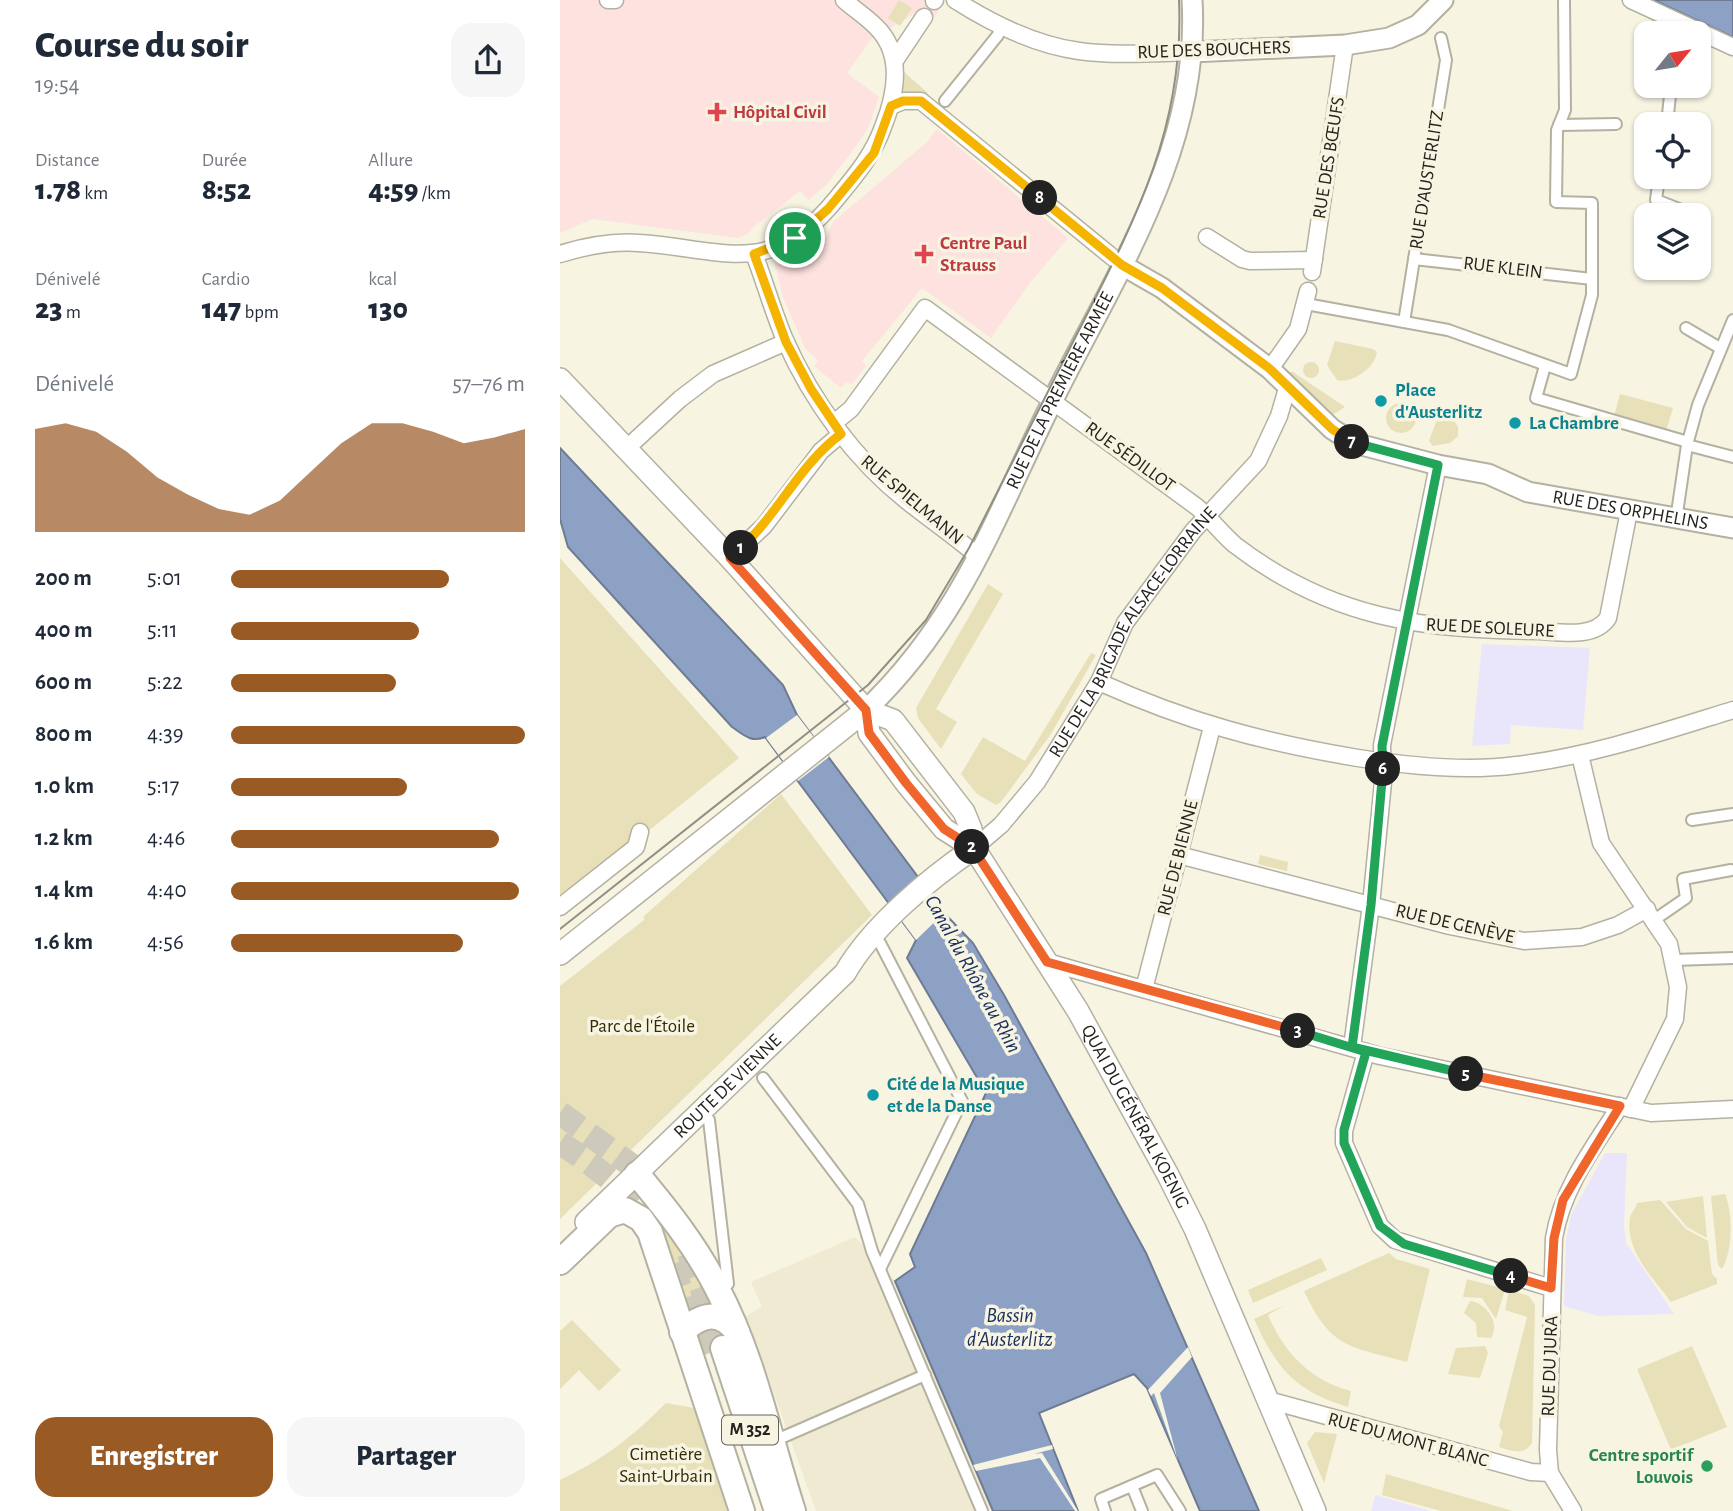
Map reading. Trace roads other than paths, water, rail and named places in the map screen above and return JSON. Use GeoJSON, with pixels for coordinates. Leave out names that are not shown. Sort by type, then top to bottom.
{"type":"FeatureCollection","features":[{"type":"Feature","properties":{"kind":"main road"},"geometry":{"type":"LineString","coordinates":[[560,379],[730,558],[866,710]]}},
{"type":"Feature","properties":{"kind":"main road","name":"RUE DE LA PREMIÈRE ARMÉE"},"geometry":{"type":"LineString","coordinates":[[560,954],[866,710]]}},
{"type":"Feature","properties":{"kind":"main road","name":"QUAI DU GÉNÉRAL KOENIG"},"geometry":{"type":"LineString","coordinates":[[866,710],[893,720],[964,812],[971,828],[974,848],[1047,962],[1115,1076],[1195,1229],[1315,1511]]}},
{"type":"Feature","properties":{"kind":"main road","name":"RUE DE LA BRIGADE ALSACE-LORRAINE"},"geometry":{"type":"LineString","coordinates":[[946,868],[974,848]]}},
{"type":"Feature","properties":{"kind":"main road","name":"ROUTE DE VIENNE"},"geometry":{"type":"LineString","coordinates":[[560,1247],[845,973],[856,954],[946,868]]}},
{"type":"Feature","properties":{"kind":"main road"},"geometry":{"type":"LineString","coordinates":[[637,1174],[697,1252],[723,1346],[774,1441],[793,1511]]}},
{"type":"Feature","properties":{"kind":"main road"},"geometry":{"type":"LineString","coordinates":[[560,1262],[609,1215],[625,1210],[641,1219],[650,1233],[742,1511]]}},
{"type":"Feature","properties":{"kind":"main road"},"geometry":{"type":"LineString","coordinates":[[682,1332],[697,1319],[712,1315],[723,1317],[723,1346]]}},
{"type":"Feature","properties":{"kind":"main road","name":"M 352"},"geometry":{"type":"LineString","coordinates":[[723,1346],[761,1511]]}},
{"type":"Feature","properties":{"kind":"main road","name":"M 352"},"geometry":{"type":"LineString","coordinates":[[723,1346],[778,1511]]}},
{"type":"Feature","properties":{"kind":"street","name":"RUE DES BOUCHERS"},"geometry":{"type":"LineString","coordinates":[[955,0],[1001,25],[1079,51],[1192,52],[1345,45],[1389,38],[1426,19],[1443,0]]}},
{"type":"Feature","properties":{"kind":"street","name":"RUE DE LA PREMIÈRE ARMÉE"},"geometry":{"type":"LineString","coordinates":[[866,710],[916,658],[961,593],[1053,401],[1157,195],[1178,125],[1192,52],[1192,0]]}},
{"type":"Feature","properties":{"kind":"street"},"geometry":{"type":"LineString","coordinates":[[1270,369],[1297,330],[1307,298],[1448,330],[1571,374],[1592,295],[1592,203],[1556,202],[1559,125],[1565,110],[1564,0]]}},
{"type":"Feature","properties":{"kind":"street"},"geometry":{"type":"LineString","coordinates":[[1631,0],[1670,21]]}},
{"type":"Feature","properties":{"kind":"street"},"geometry":{"type":"LineString","coordinates":[[560,254],[605,243],[639,243],[732,256],[754,254],[795,238],[828,209],[874,153],[891,106],[894,62],[888,42],[878,28],[849,5]]}},
{"type":"Feature","properties":{"kind":"street"},"geometry":{"type":"LineString","coordinates":[[894,62],[924,17]]}},
{"type":"Feature","properties":{"kind":"street"},"geometry":{"type":"LineString","coordinates":[[945,101],[998,34],[1001,25]]}},
{"type":"Feature","properties":{"kind":"street","name":"RUE D'AUSTERLITZ"},"geometry":{"type":"LineString","coordinates":[[1404,322],[1446,60],[1441,38]]}},
{"type":"Feature","properties":{"kind":"street"},"geometry":{"type":"LineString","coordinates":[[1712,39],[1733,47]]}},
{"type":"Feature","properties":{"kind":"street","name":"RUE DES BŒUFS"},"geometry":{"type":"LineString","coordinates":[[1207,237],[1250,261],[1313,266],[1345,45]]}},
{"type":"Feature","properties":{"kind":"street"},"geometry":{"type":"LineString","coordinates":[[891,106],[903,101],[921,101],[1122,265],[1162,288],[1270,369],[1332,429],[1354,443],[1438,465],[1382,746],[1383,762],[1359,1049],[1344,1143],[1380,1226],[1404,1244],[1551,1288]]}},
{"type":"Feature","properties":{"kind":"street"},"geometry":{"type":"LineString","coordinates":[[1559,125],[1616,124]]}},
{"type":"Feature","properties":{"kind":"street"},"geometry":{"type":"LineString","coordinates":[[1657,189],[1656,200],[1664,203]]}},
{"type":"Feature","properties":{"kind":"street","name":"RUE SPIELMANN"},"geometry":{"type":"LineString","coordinates":[[754,254],[786,342],[837,428],[857,454],[905,500],[979,557]]}},
{"type":"Feature","properties":{"kind":"street","name":"RUE KLEIN"},"geometry":{"type":"LineString","coordinates":[[1415,259],[1592,279]]}},
{"type":"Feature","properties":{"kind":"street","name":"RUE SÉDILLOT"},"geometry":{"type":"LineString","coordinates":[[837,428],[925,308],[1206,515]]}},
{"type":"Feature","properties":{"kind":"street"},"geometry":{"type":"LineString","coordinates":[[1676,520],[1687,443],[1720,348],[1733,320]]}},
{"type":"Feature","properties":{"kind":"street"},"geometry":{"type":"LineString","coordinates":[[1686,328],[1720,348]]}},
{"type":"Feature","properties":{"kind":"street"},"geometry":{"type":"LineString","coordinates":[[627,448],[699,384],[786,342]]}},
{"type":"Feature","properties":{"kind":"street"},"geometry":{"type":"LineString","coordinates":[[1545,366],[1536,398],[1733,457]]}},
{"type":"Feature","properties":{"kind":"street","name":"RUE DE LA BRIGADE ALSACE-LORRAINE"},"geometry":{"type":"LineString","coordinates":[[974,848],[1001,825],[1037,782],[1099,682],[1125,623],[1206,515],[1258,461],[1279,416],[1288,385]]}},
{"type":"Feature","properties":{"kind":"street"},"geometry":{"type":"LineString","coordinates":[[730,558],[764,526],[837,428]]}},
{"type":"Feature","properties":{"kind":"street","name":"RUE DES ORPHELINS"},"geometry":{"type":"LineString","coordinates":[[1438,465],[1488,474],[1528,492],[1629,512],[1733,528]]}},
{"type":"Feature","properties":{"kind":"street","name":"RUE DE SOLEURE"},"geometry":{"type":"LineString","coordinates":[[1206,515],[1233,543],[1298,585],[1353,609],[1406,623],[1529,631],[1595,629],[1608,618],[1629,512]]}},
{"type":"Feature","properties":{"kind":"street"},"geometry":{"type":"LineString","coordinates":[[1099,682],[1212,727],[1286,746],[1383,762],[1490,767],[1580,755],[1733,710]]}},
{"type":"Feature","properties":{"kind":"street","name":"RUE DE BIENNE"},"geometry":{"type":"LineString","coordinates":[[1144,989],[1212,727]]}},
{"type":"Feature","properties":{"kind":"street"},"geometry":{"type":"LineString","coordinates":[[1580,755],[1601,844],[1651,915],[1674,960],[1733,958]]}},
{"type":"Feature","properties":{"kind":"street"},"geometry":{"type":"LineString","coordinates":[[1692,820],[1733,814]]}},
{"type":"Feature","properties":{"kind":"street"},"geometry":{"type":"LineString","coordinates":[[560,907],[636,847],[640,832]]}},
{"type":"Feature","properties":{"kind":"street","name":"RUE DE GENÈVE"},"geometry":{"type":"LineString","coordinates":[[1179,855],[1524,941],[1582,937],[1651,915]]}},
{"type":"Feature","properties":{"kind":"street"},"geometry":{"type":"LineString","coordinates":[[1651,915],[1686,898],[1683,879],[1731,870]]}},
{"type":"Feature","properties":{"kind":"street"},"geometry":{"type":"LineString","coordinates":[[880,943],[962,1101],[880,1269]]}},
{"type":"Feature","properties":{"kind":"street","name":"RUE DU JURA"},"geometry":{"type":"LineString","coordinates":[[1573,1511],[1550,1473],[1548,1419],[1554,1238],[1563,1200],[1625,1107],[1675,1019],[1678,987],[1674,960]]}},
{"type":"Feature","properties":{"kind":"street"},"geometry":{"type":"LineString","coordinates":[[1047,962],[1359,1049],[1625,1107],[1665,1114],[1733,1109]]}},
{"type":"Feature","properties":{"kind":"street"},"geometry":{"type":"LineString","coordinates":[[763,1078],[858,1204],[872,1251],[982,1511]]}},
{"type":"Feature","properties":{"kind":"street"},"geometry":{"type":"LineString","coordinates":[[709,1120],[728,1284]]}},
{"type":"Feature","properties":{"kind":"street"},"geometry":{"type":"LineString","coordinates":[[774,1441],[925,1375]]}},
{"type":"Feature","properties":{"kind":"street","name":"RUE DU MONT BLANC"},"geometry":{"type":"LineString","coordinates":[[1268,1400],[1531,1472],[1550,1473]]}},
{"type":"Feature","properties":{"kind":"street"},"geometry":{"type":"LineString","coordinates":[[1105,1511],[1099,1494],[1132,1486],[1155,1471],[1180,1511]]}},
{"type":"Feature","properties":{"kind":"street"},"geometry":{"type":"LineString","coordinates":[[1132,1486],[1142,1511]]}},
{"type":"Feature","properties":{"kind":"water"},"geometry":{"type":"Polygon","coordinates":[[[1654,0],[1733,0],[1733,37],[1712,27],[1712,21],[1698,21],[1654,0]]]}},
{"type":"Feature","properties":{"kind":"water"},"geometry":{"type":"Polygon","coordinates":[[[560,448],[783,685],[797,715],[948,917],[973,943],[1146,1253],[1259,1511],[1200,1511],[1147,1388],[1134,1374],[1039,1413],[1078,1511],[993,1511],[895,1281],[915,1267],[910,1254],[986,1093],[907,958],[916,940],[765,737],[752,739],[732,727],[568,547],[560,519],[560,448]]]}},
{"type":"Feature","properties":{"kind":"tunnel"},"geometry":{"type":"LineString","coordinates":[[560,1113],[631,1165],[651,1189]]}},
{"type":"Feature","properties":{"kind":"tunnel"},"geometry":{"type":"LineString","coordinates":[[560,1143],[610,1180],[652,1226]]}},
{"type":"Feature","properties":{"kind":"tunnel"},"geometry":{"type":"LineString","coordinates":[[689,1253],[723,1348]]}},
{"type":"Feature","properties":{"kind":"tunnel"},"geometry":{"type":"LineString","coordinates":[[671,1265],[707,1355]]}},
{"type":"Feature","properties":{"kind":"tram line"},"geometry":{"type":"LineString","coordinates":[[560,929],[868,685],[926,620],[969,548],[1134,218],[1163,136],[1173,93],[1179,48],[1179,0]]}},
{"type":"Feature","properties":{"kind":"place","name":"Hôpital Civil"},"geometry":{"type":"Point","coordinates":[717,112]}},
{"type":"Feature","properties":{"kind":"place","name":"Centre Paul Strauss"},"geometry":{"type":"Point","coordinates":[924,254]}},
{"type":"Feature","properties":{"kind":"place","name":"Place d'Austerlitz"},"geometry":{"type":"Point","coordinates":[1381,401]}},
{"type":"Feature","properties":{"kind":"place","name":"La Chambre"},"geometry":{"type":"Point","coordinates":[1515,423]}},
{"type":"Feature","properties":{"kind":"place","name":"Cité de la Musique et de la Danse"},"geometry":{"type":"Point","coordinates":[873,1095]}},
{"type":"Feature","properties":{"kind":"place","name":"Centre sportif Louvois"},"geometry":{"type":"Point","coordinates":[1707,1466]}},
{"type":"Feature","properties":{"kind":"water label","name":"Canal du Rhône au Rhin"},"geometry":{"type":"Point","coordinates":[973,974]}},
{"type":"Feature","properties":{"kind":"water label","name":"Bassin d'Austerlitz"},"geometry":{"type":"Point","coordinates":[1010,1327]}},
{"type":"Feature","properties":{"kind":"park label","name":"Parc de l'Étoile"},"geometry":{"type":"Point","coordinates":[642,1026]}},
{"type":"Feature","properties":{"kind":"park label","name":"Cimetière Saint-Urbain"},"geometry":{"type":"Point","coordinates":[666,1465]}}]}
